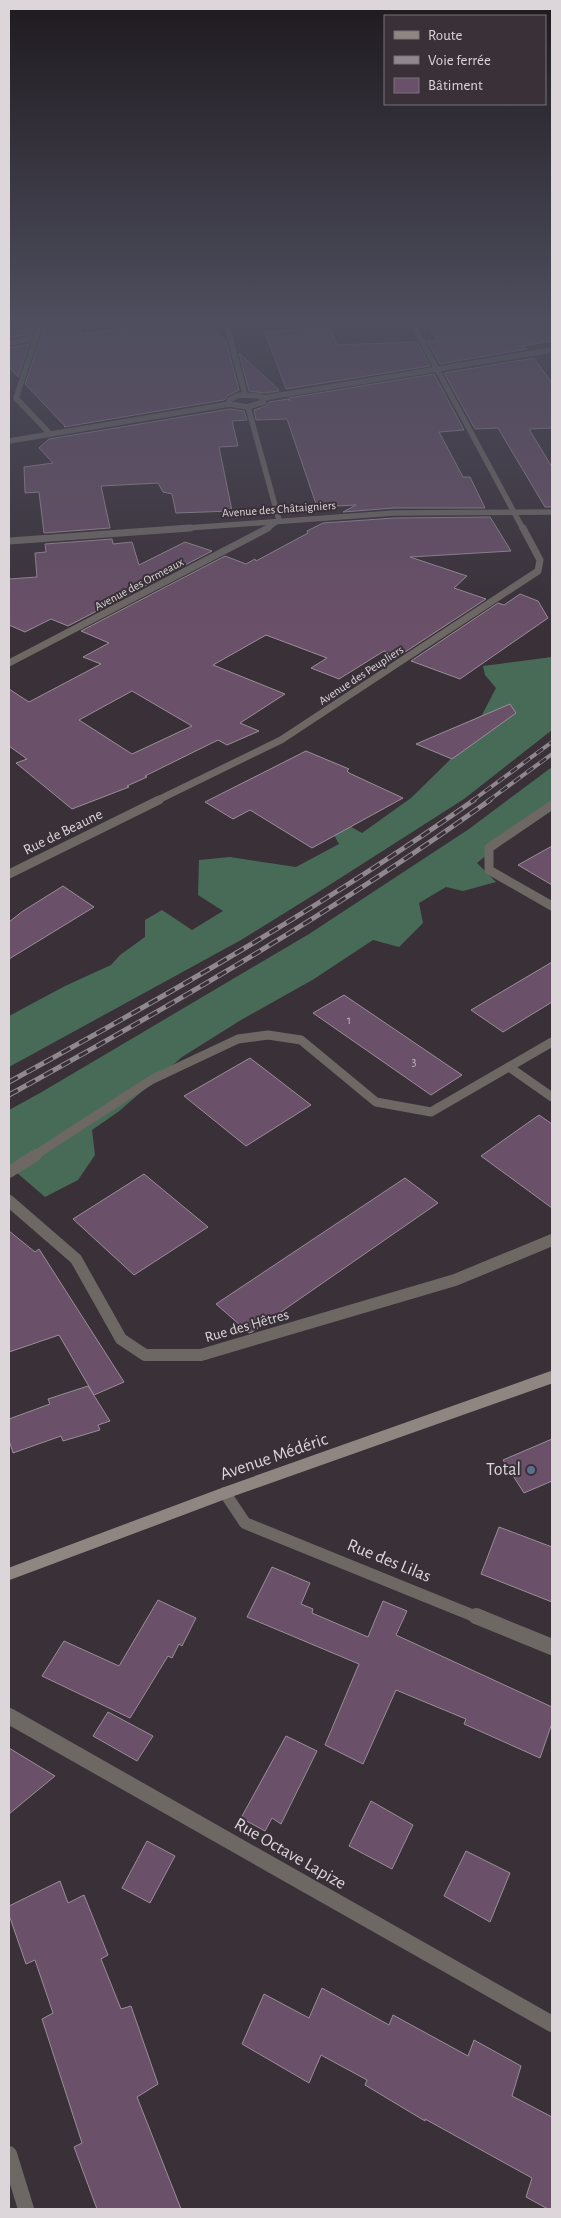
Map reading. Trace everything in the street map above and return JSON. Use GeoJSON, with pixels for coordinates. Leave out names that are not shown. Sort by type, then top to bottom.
{"type":"FeatureCollection","features":[{"type":"Feature","properties":{"kind":"main road","name":"Avenue Médéric"},"geometry":{"type":"LineString","coordinates":[[9,1574],[225,1493],[552,1377]]}},
{"type":"Feature","properties":{"kind":"street"},"geometry":{"type":"LineString","coordinates":[[39,423],[50,434]]}},
{"type":"Feature","properties":{"kind":"street"},"geometry":{"type":"LineString","coordinates":[[9,441],[119,423]]}},
{"type":"Feature","properties":{"kind":"street"},"geometry":{"type":"LineString","coordinates":[[252,423],[278,520]]}},
{"type":"Feature","properties":{"kind":"street"},"geometry":{"type":"LineString","coordinates":[[465,423],[514,512]]}},
{"type":"Feature","properties":{"kind":"street","name":"Avenue des Peupliers"},"geometry":{"type":"LineString","coordinates":[[129,816],[281,740],[533,575],[539,568],[540,560],[514,512]]}},
{"type":"Feature","properties":{"kind":"street","name":"Avenue des Châtaigniers"},"geometry":{"type":"LineString","coordinates":[[9,541],[394,513],[552,512]]}},
{"type":"Feature","properties":{"kind":"street","name":"Avenue des Ormeaux"},"geometry":{"type":"LineString","coordinates":[[9,664],[265,530],[278,520]]}},
{"type":"Feature","properties":{"kind":"street"},"geometry":{"type":"LineString","coordinates":[[552,805],[489,848],[489,870],[552,906]]}},
{"type":"Feature","properties":{"kind":"street","name":"Rue de Beaune"},"geometry":{"type":"LineString","coordinates":[[9,874],[129,816]]}},
{"type":"Feature","properties":{"kind":"street"},"geometry":{"type":"LineString","coordinates":[[9,1172],[151,1080],[238,1039],[268,1035],[301,1040],[376,1102],[431,1112],[552,1042]]}},
{"type":"Feature","properties":{"kind":"street"},"geometry":{"type":"LineString","coordinates":[[509,1067],[552,1097]]}},
{"type":"Feature","properties":{"kind":"street","name":"Rue des Hêtres"},"geometry":{"type":"LineString","coordinates":[[9,1201],[76,1259],[121,1339],[145,1355],[201,1355],[455,1280],[552,1240]]}},
{"type":"Feature","properties":{"kind":"street","name":"Rue des Lilas"},"geometry":{"type":"LineString","coordinates":[[225,1493],[245,1523],[552,1647]]}},
{"type":"Feature","properties":{"kind":"street","name":"Rue Octave Lapize"},"geometry":{"type":"LineString","coordinates":[[9,1716],[552,2024]]}},
{"type":"Feature","properties":{"kind":"street"},"geometry":{"type":"LineString","coordinates":[[9,2154],[26,2209]]}},
{"type":"Feature","properties":{"kind":"green space"},"geometry":{"type":"Polygon","coordinates":[[[552,657],[552,730],[464,799],[241,940],[9,1067],[9,1016],[65,986],[111,965],[120,955],[145,937],[145,920],[162,910],[192,930],[223,911],[198,895],[199,860],[230,857],[296,867],[339,844],[334,835],[344,823],[362,833],[411,798],[459,751],[449,733],[482,715],[496,688],[485,675],[483,666],[552,657]]]}},
{"type":"Feature","properties":{"kind":"green space"},"geometry":{"type":"Polygon","coordinates":[[[552,767],[552,801],[477,863],[496,882],[463,891],[446,887],[419,903],[423,923],[399,947],[373,940],[314,979],[241,1020],[182,1057],[118,1112],[92,1130],[95,1155],[78,1180],[45,1197],[9,1166],[9,1110],[309,934],[469,829],[552,767]]]}},
{"type":"Feature","properties":{"kind":"building"},"geometry":{"type":"Polygon","coordinates":[[[62,423],[91,423],[64,427],[62,423]]]}},
{"type":"Feature","properties":{"kind":"building"},"geometry":{"type":"Polygon","coordinates":[[[149,423],[232,423],[238,446],[219,447],[232,511],[176,513],[172,494],[163,492],[158,483],[101,486],[110,528],[44,533],[39,492],[25,493],[24,467],[53,463],[39,448],[49,439],[149,423]]]}},
{"type":"Feature","properties":{"kind":"building"},"geometry":{"type":"Polygon","coordinates":[[[288,423],[460,423],[464,430],[439,432],[463,477],[470,477],[485,508],[394,508],[343,512],[356,505],[317,507],[288,423]]]}},
{"type":"Feature","properties":{"kind":"building"},"geometry":{"type":"Polygon","coordinates":[[[471,423],[552,423],[552,428],[529,429],[552,467],[552,507],[545,507],[498,428],[475,429],[471,423]]]}},
{"type":"Feature","properties":{"kind":"building"},"geometry":{"type":"Polygon","coordinates":[[[490,517],[511,551],[410,557],[467,576],[454,588],[486,599],[399,656],[384,651],[339,679],[311,668],[327,658],[266,635],[213,665],[285,694],[240,723],[259,731],[227,745],[218,740],[145,776],[147,777],[127,786],[129,787],[72,809],[16,763],[27,759],[9,746],[9,689],[29,702],[101,664],[83,657],[109,643],[81,631],[225,556],[246,564],[255,559],[256,561],[323,523],[394,518],[490,517]],[[132,691],[79,720],[132,754],[192,726],[132,691]]]}},
{"type":"Feature","properties":{"kind":"building"},"geometry":{"type":"Polygon","coordinates":[[[112,539],[113,544],[132,542],[139,565],[185,542],[212,551],[68,626],[51,619],[25,632],[9,625],[9,579],[37,577],[35,553],[46,552],[45,544],[112,539]]]}},
{"type":"Feature","properties":{"kind":"building"},"geometry":{"type":"Polygon","coordinates":[[[520,594],[538,601],[548,618],[460,679],[411,661],[498,603],[504,605],[520,594]]]}},
{"type":"Feature","properties":{"kind":"building"},"geometry":{"type":"Polygon","coordinates":[[[510,704],[516,713],[452,759],[416,744],[510,704]]]}},
{"type":"Feature","properties":{"kind":"building"},"geometry":{"type":"Polygon","coordinates":[[[306,751],[349,769],[347,771],[349,773],[403,798],[312,848],[250,810],[233,819],[205,802],[306,751]]]}},
{"type":"Feature","properties":{"kind":"building"},"geometry":{"type":"Polygon","coordinates":[[[552,846],[552,885],[518,865],[552,846]]]}},
{"type":"Feature","properties":{"kind":"building"},"geometry":{"type":"Polygon","coordinates":[[[63,886],[94,907],[9,959],[9,922],[63,886]]]}},
{"type":"Feature","properties":{"kind":"building"},"geometry":{"type":"Polygon","coordinates":[[[552,962],[552,1002],[503,1032],[471,1010],[552,962]]]}},
{"type":"Feature","properties":{"kind":"building"},"geometry":{"type":"Polygon","coordinates":[[[344,995],[462,1075],[431,1095],[313,1013],[344,995]]]}},
{"type":"Feature","properties":{"kind":"building"},"geometry":{"type":"Polygon","coordinates":[[[250,1058],[311,1105],[246,1146],[184,1096],[250,1058]]]}},
{"type":"Feature","properties":{"kind":"building"},"geometry":{"type":"Polygon","coordinates":[[[539,1115],[552,1124],[552,1208],[481,1156],[539,1115]]]}},
{"type":"Feature","properties":{"kind":"building"},"geometry":{"type":"Polygon","coordinates":[[[144,1174],[208,1227],[134,1275],[73,1219],[144,1174]]]}},
{"type":"Feature","properties":{"kind":"building"},"geometry":{"type":"Polygon","coordinates":[[[405,1178],[438,1203],[252,1332],[249,1333],[216,1304],[405,1178]]]}},
{"type":"Feature","properties":{"kind":"building"},"geometry":{"type":"Polygon","coordinates":[[[9,1231],[35,1252],[39,1249],[124,1382],[94,1395],[59,1335],[9,1352],[9,1231]]]}},
{"type":"Feature","properties":{"kind":"building"},"geometry":{"type":"Polygon","coordinates":[[[88,1386],[110,1421],[98,1425],[100,1430],[63,1441],[61,1436],[13,1453],[9,1440],[9,1419],[50,1404],[48,1399],[88,1386]]]}},
{"type":"Feature","properties":{"kind":"building","name":"Total"},"geometry":{"type":"Polygon","coordinates":[[[552,1439],[552,1481],[524,1493],[503,1460],[552,1439]]]}},
{"type":"Feature","properties":{"kind":"building"},"geometry":{"type":"Polygon","coordinates":[[[499,1527],[552,1547],[552,1602],[481,1574],[499,1527]]]}},
{"type":"Feature","properties":{"kind":"building"},"geometry":{"type":"Polygon","coordinates":[[[272,1567],[310,1583],[301,1604],[313,1609],[312,1613],[368,1637],[383,1601],[407,1611],[396,1635],[552,1707],[552,1723],[540,1758],[464,1724],[466,1719],[396,1690],[363,1764],[325,1745],[359,1664],[247,1617],[272,1567]]]}},
{"type":"Feature","properties":{"kind":"building"},"geometry":{"type":"Polygon","coordinates":[[[158,1600],[196,1618],[182,1646],[179,1644],[172,1658],[168,1656],[130,1718],[42,1676],[64,1641],[119,1666],[158,1600]]]}},
{"type":"Feature","properties":{"kind":"building"},"geometry":{"type":"Polygon","coordinates":[[[108,1712],[153,1736],[137,1761],[93,1736],[108,1712]]]}},
{"type":"Feature","properties":{"kind":"building"},"geometry":{"type":"Polygon","coordinates":[[[286,1736],[317,1751],[281,1824],[272,1818],[265,1831],[241,1818],[286,1736]]]}},
{"type":"Feature","properties":{"kind":"building"},"geometry":{"type":"Polygon","coordinates":[[[9,1748],[55,1776],[9,1814],[9,1748]]]}},
{"type":"Feature","properties":{"kind":"building"},"geometry":{"type":"Polygon","coordinates":[[[371,1801],[413,1825],[392,1869],[349,1846],[371,1801]]]}},
{"type":"Feature","properties":{"kind":"building"},"geometry":{"type":"Polygon","coordinates":[[[147,1841],[175,1856],[150,1903],[122,1888],[147,1841]]]}},
{"type":"Feature","properties":{"kind":"building"},"geometry":{"type":"Polygon","coordinates":[[[466,1851],[510,1873],[490,1922],[444,1896],[466,1851]]]}},
{"type":"Feature","properties":{"kind":"building"},"geometry":{"type":"Polygon","coordinates":[[[60,1881],[68,1903],[84,1895],[108,1955],[101,1959],[121,2009],[131,2006],[158,2084],[137,2097],[181,2209],[97,2209],[74,2147],[82,2143],[42,2019],[53,2013],[35,1960],[26,1964],[9,1915],[9,1906],[60,1881]]]}},
{"type":"Feature","properties":{"kind":"building"},"geometry":{"type":"Polygon","coordinates":[[[322,1988],[389,2025],[393,2015],[468,2056],[474,2040],[521,2066],[512,2096],[552,2117],[552,2209],[548,2209],[526,2197],[532,2178],[425,2119],[425,2121],[365,2085],[367,2080],[321,2055],[309,2083],[242,2044],[264,1994],[309,2018],[322,1988]]]}},
{"type":"Feature","properties":{"kind":"railway"},"geometry":{"type":"LineString","coordinates":[[472,801],[552,742]]}},
{"type":"Feature","properties":{"kind":"railway"},"geometry":{"type":"LineString","coordinates":[[488,801],[552,754]]}},
{"type":"Feature","properties":{"kind":"railway"},"geometry":{"type":"LineString","coordinates":[[9,1082],[245,948],[361,876],[474,800]]}},
{"type":"Feature","properties":{"kind":"railway"},"geometry":{"type":"LineString","coordinates":[[9,1095],[254,955],[374,880],[490,800]]}},
{"type":"Feature","properties":{"kind":"place","name":"Total"},"geometry":{"type":"Point","coordinates":[531,1470]}}]}
